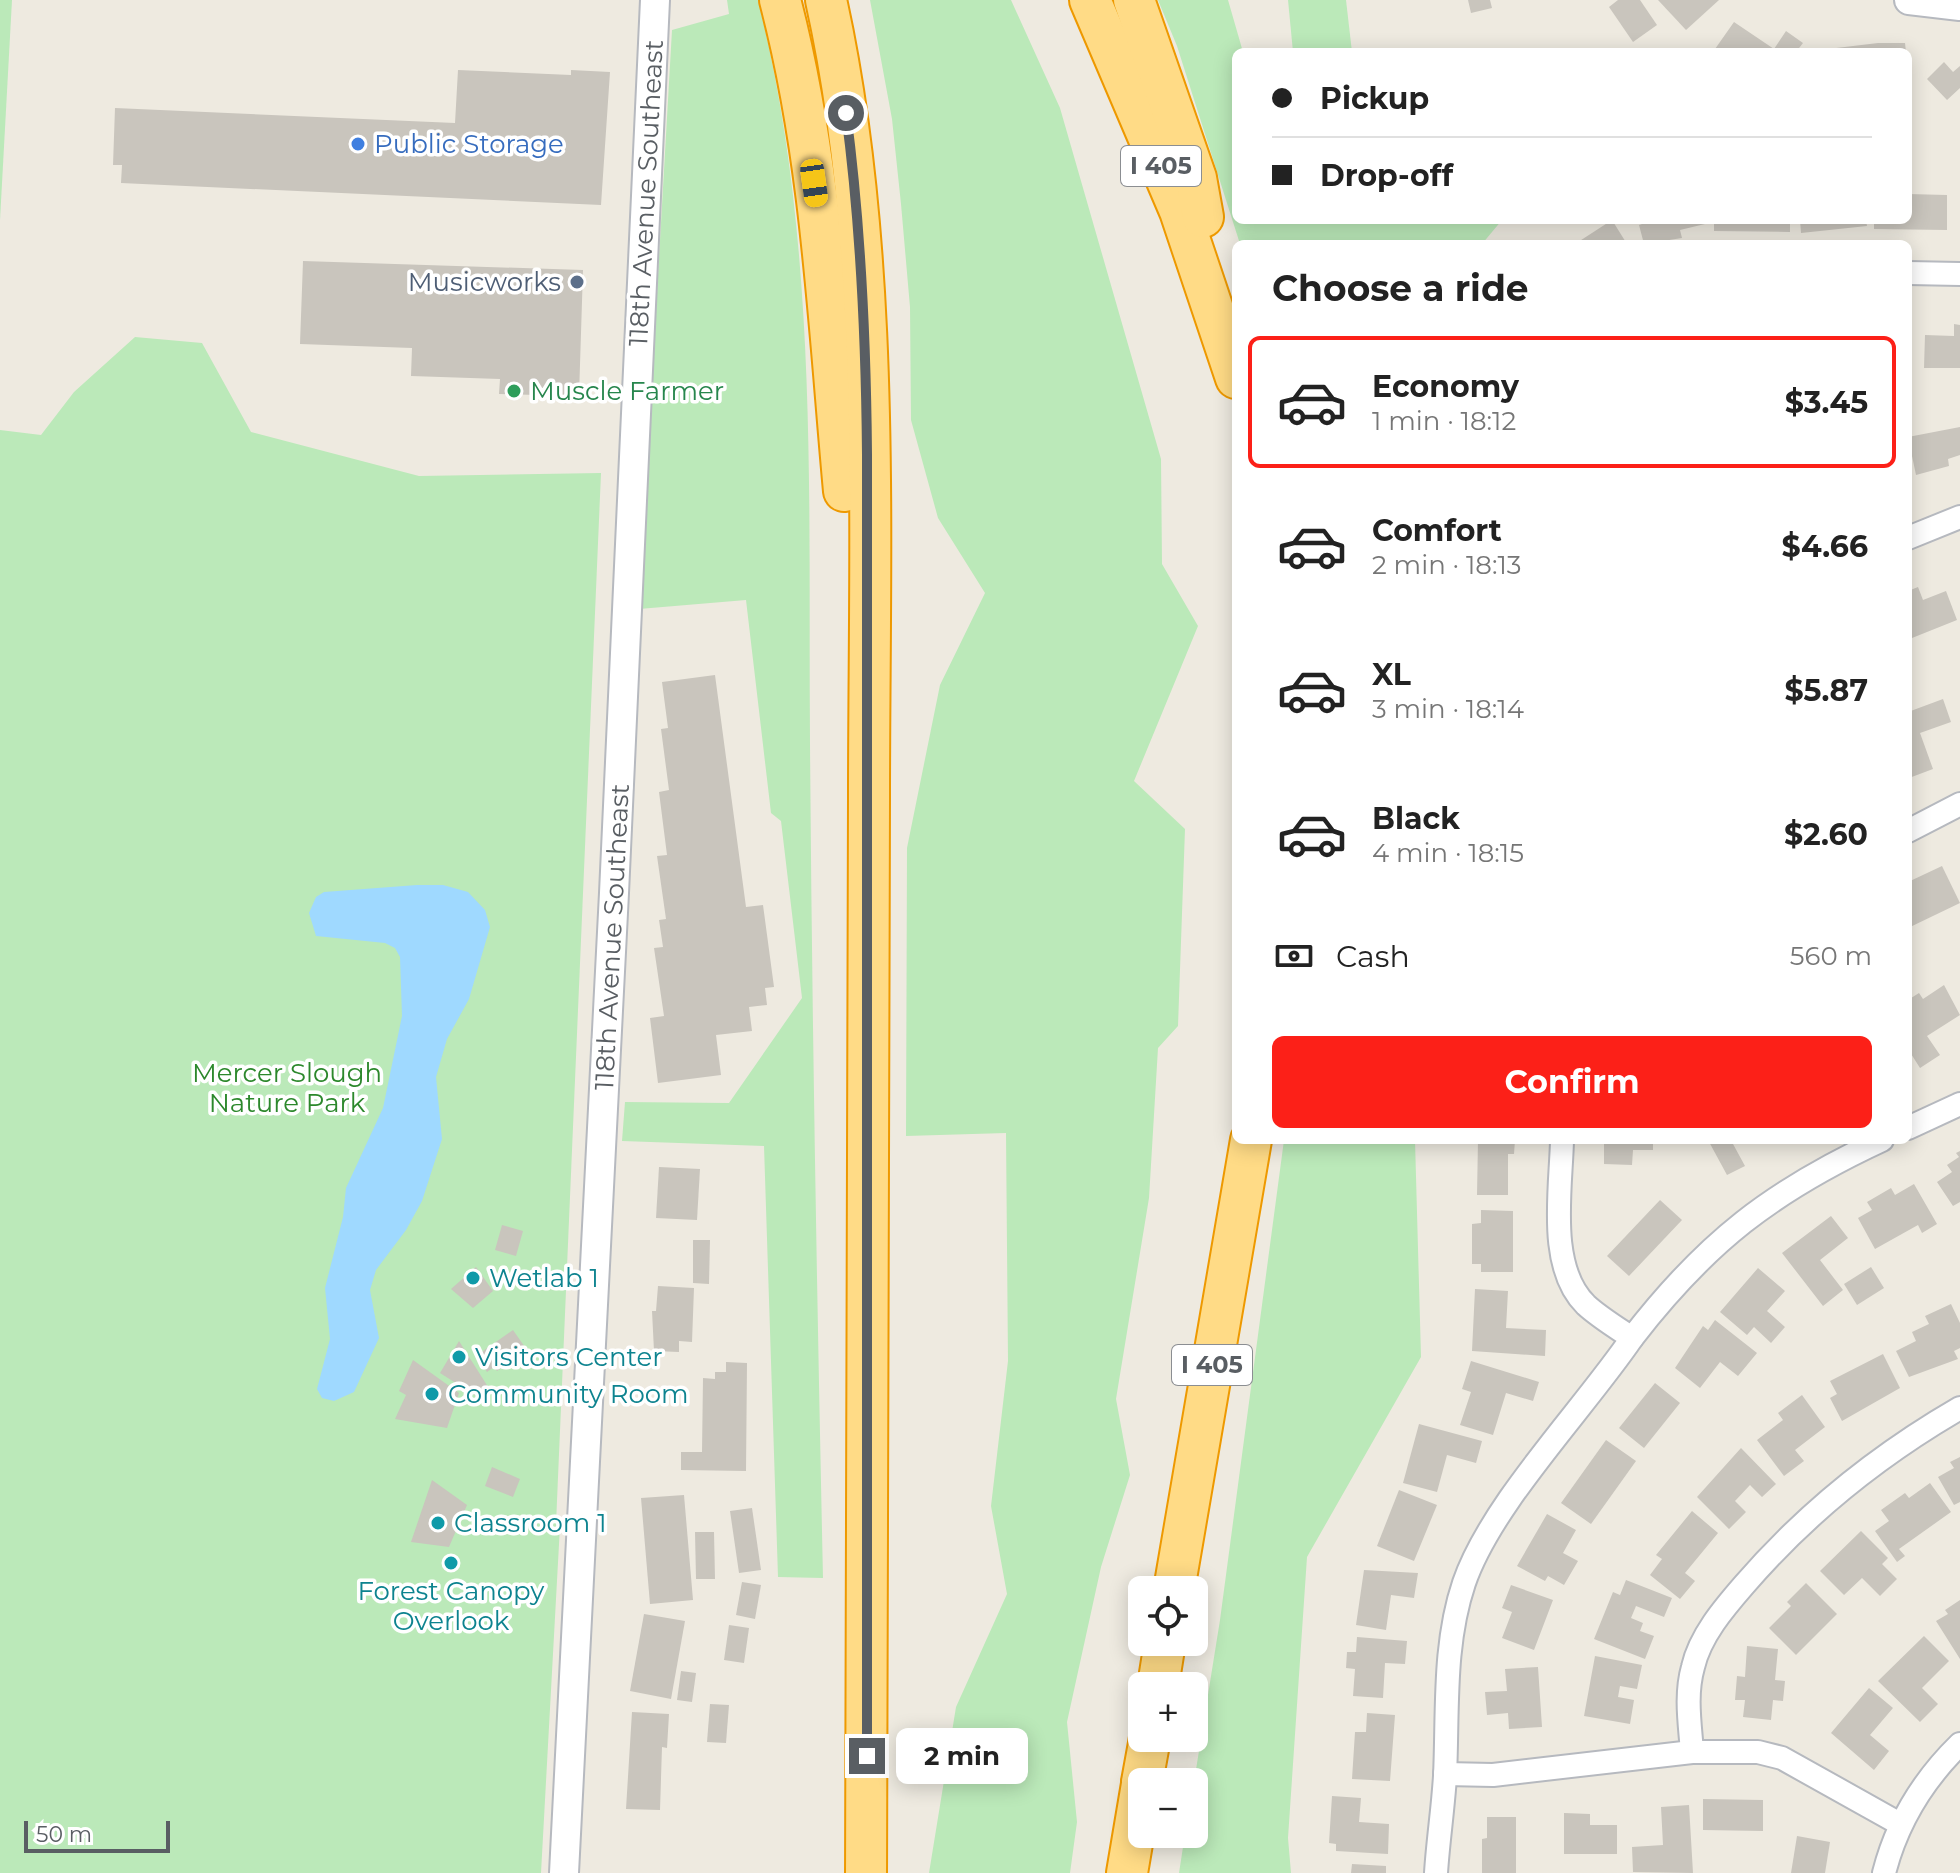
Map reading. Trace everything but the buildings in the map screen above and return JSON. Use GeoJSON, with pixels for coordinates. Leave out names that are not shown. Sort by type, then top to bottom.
{"type":"FeatureCollection","features":[{"type":"Feature","properties":{"kind":"highway"},"geometry":{"type":"LineString","coordinates":[[780,0],[806,124],[818,212],[869,753]]}},
{"type":"Feature","properties":{"kind":"highway"},"geometry":{"type":"LineString","coordinates":[[826,0],[837,52],[854,174],[865,343],[869,753],[866,1873]]}},
{"type":"Feature","properties":{"kind":"highway","name":"I 405"},"geometry":{"type":"LineString","coordinates":[[1090,0],[1180,211],[1232,365]]}},
{"type":"Feature","properties":{"kind":"highway"},"geometry":{"type":"LineString","coordinates":[[1134,0],[1196,178],[1223,335]]}},
{"type":"Feature","properties":{"kind":"highway","name":"I 405"},"geometry":{"type":"LineString","coordinates":[[1176,1576],[1250,1144]]}},
{"type":"Feature","properties":{"kind":"highway"},"geometry":{"type":"LineString","coordinates":[[1127,1873],[1131,1848]]}},
{"type":"Feature","properties":{"kind":"street","name":"118th Avenue Southeast"},"geometry":{"type":"LineString","coordinates":[[564,1873],[655,0]]}},
{"type":"Feature","properties":{"kind":"street"},"geometry":{"type":"LineString","coordinates":[[1909,0],[1960,6]]}},
{"type":"Feature","properties":{"kind":"street"},"geometry":{"type":"LineString","coordinates":[[1912,273],[1960,274]]}},
{"type":"Feature","properties":{"kind":"street"},"geometry":{"type":"LineString","coordinates":[[1912,536],[1960,517]]}},
{"type":"Feature","properties":{"kind":"street"},"geometry":{"type":"LineString","coordinates":[[1912,829],[1960,804]]}},
{"type":"Feature","properties":{"kind":"street"},"geometry":{"type":"LineString","coordinates":[[1912,1126],[1960,1104]]}},
{"type":"Feature","properties":{"kind":"street"},"geometry":{"type":"LineString","coordinates":[[1562,1144],[1561,1239],[1571,1284],[1585,1304],[1632,1338]]}},
{"type":"Feature","properties":{"kind":"street"},"geometry":{"type":"LineString","coordinates":[[1436,1873],[1453,1634],[1465,1582],[1492,1529],[1632,1338],[1707,1254],[1745,1218],[1833,1163],[1873,1144]]}},
{"type":"Feature","properties":{"kind":"street"},"geometry":{"type":"LineString","coordinates":[[1692,1752],[1688,1699],[1693,1665],[1726,1606],[1777,1547],[1838,1489],[1876,1460],[1960,1408]]}},
{"type":"Feature","properties":{"kind":"street"},"geometry":{"type":"LineString","coordinates":[[1884,1873],[1909,1805],[1960,1744]]}},
{"type":"Feature","properties":{"kind":"street"},"geometry":{"type":"LineString","coordinates":[[1445,1774],[1493,1775],[1732,1750],[1782,1758],[1900,1824]]}},
{"type":"Feature","properties":{"kind":"green space"},"geometry":{"type":"Polygon","coordinates":[[[0,0],[12,0],[0,220],[0,0]]]}},
{"type":"Feature","properties":{"kind":"green space"},"geometry":{"type":"Polygon","coordinates":[[[727,0],[758,0],[778,91],[792,183],[801,276],[809,463],[812,952],[823,1578],[778,1577],[764,1146],[622,1141],[625,1102],[729,1103],[802,998],[781,821],[771,813],[746,600],[639,609],[672,30],[729,14],[727,0]]]}},
{"type":"Feature","properties":{"kind":"green space"},"geometry":{"type":"Polygon","coordinates":[[[870,0],[1011,0],[1060,108],[1161,459],[1162,564],[1198,626],[1134,781],[1185,829],[1178,1026],[1158,1048],[1149,1198],[1116,1399],[1130,1475],[1101,1567],[1067,1722],[1077,1822],[1070,1873],[929,1873],[956,1707],[1007,1594],[991,1506],[1008,1361],[1006,1133],[906,1136],[907,848],[940,685],[985,593],[938,518],[911,420],[910,307],[901,204],[892,119],[870,0]]]}},
{"type":"Feature","properties":{"kind":"green space"},"geometry":{"type":"Polygon","coordinates":[[[1158,0],[1228,0],[1242,48],[1232,48],[1232,219],[1177,46],[1158,0]]]}},
{"type":"Feature","properties":{"kind":"green space"},"geometry":{"type":"Polygon","coordinates":[[[1288,0],[1346,0],[1352,48],[1293,48],[1288,0]]]}},
{"type":"Feature","properties":{"kind":"green space"},"geometry":{"type":"Polygon","coordinates":[[[1234,224],[1499,224],[1485,240],[1239,240],[1234,224]]]}},
{"type":"Feature","properties":{"kind":"green space","name":"Mercer Slough Nature Park"},"geometry":{"type":"Polygon","coordinates":[[[135,337],[202,343],[251,432],[419,476],[601,473],[556,1524],[560,1526],[541,1873],[0,1873],[0,430],[41,435],[74,392],[135,337]]]}},
{"type":"Feature","properties":{"kind":"green space"},"geometry":{"type":"Polygon","coordinates":[[[1283,1144],[1415,1144],[1421,1357],[1307,1557],[1288,1838],[1291,1873],[1179,1873],[1183,1848],[1208,1848],[1208,1768],[1196,1768],[1199,1752],[1208,1752],[1208,1695],[1283,1144]]]}},
{"type":"Feature","properties":{"kind":"water"},"geometry":{"type":"Polygon","coordinates":[[[443,885],[468,892],[485,910],[490,927],[469,999],[447,1039],[436,1077],[442,1139],[422,1201],[406,1230],[376,1270],[370,1290],[379,1338],[354,1392],[334,1401],[322,1398],[317,1389],[330,1339],[325,1288],[343,1217],[346,1188],[383,1108],[402,1016],[400,957],[395,948],[385,943],[316,936],[309,913],[316,897],[324,892],[443,885]]]}},
{"type":"Feature","properties":{"kind":"place","name":"Public Storage"},"geometry":{"type":"Point","coordinates":[358,144]}},
{"type":"Feature","properties":{"kind":"place","name":"Musicworks"},"geometry":{"type":"Point","coordinates":[577,282]}},
{"type":"Feature","properties":{"kind":"place","name":"Muscle Farmer"},"geometry":{"type":"Point","coordinates":[514,391]}},
{"type":"Feature","properties":{"kind":"place","name":"Wetlab 1"},"geometry":{"type":"Point","coordinates":[473,1278]}},
{"type":"Feature","properties":{"kind":"place","name":"Visitors Center"},"geometry":{"type":"Point","coordinates":[459,1357]}},
{"type":"Feature","properties":{"kind":"place","name":"Community Room"},"geometry":{"type":"Point","coordinates":[432,1394]}},
{"type":"Feature","properties":{"kind":"place","name":"Classroom 1"},"geometry":{"type":"Point","coordinates":[438,1523]}},
{"type":"Feature","properties":{"kind":"place","name":"Forest Canopy Overlook"},"geometry":{"type":"Point","coordinates":[451,1563]}},
{"type":"Feature","properties":{"kind":"route"},"geometry":{"type":"LineString","coordinates":[[846,113],[854,174],[865,343],[867,454],[867,1756]]}}]}
